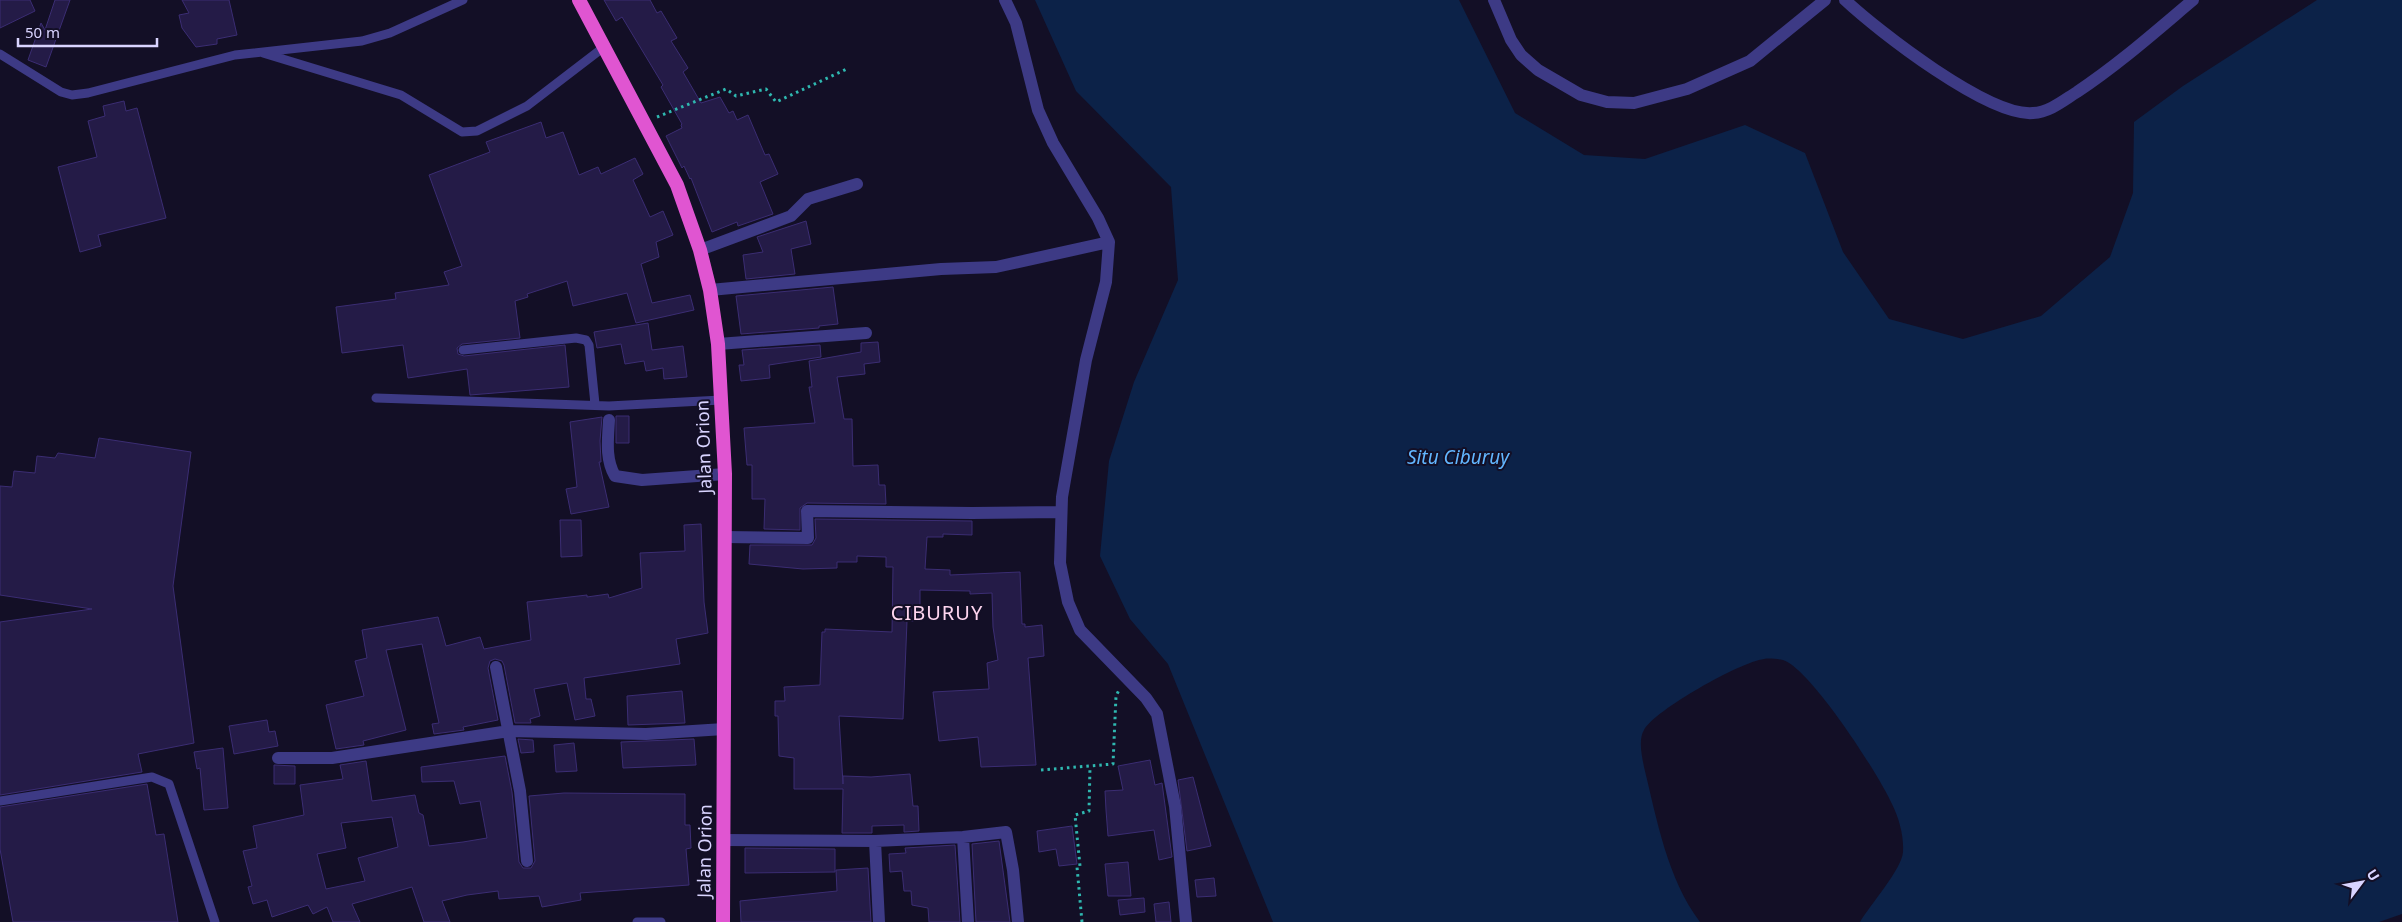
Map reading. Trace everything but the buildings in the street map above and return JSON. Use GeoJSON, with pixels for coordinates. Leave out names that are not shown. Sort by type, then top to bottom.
{"type":"FeatureCollection","features":[{"type":"Feature","properties":{"kind":"highway","name":"Jalan Orion"},"geometry":{"type":"LineString","coordinates":[[579,0],[677,185],[700,250],[710,290],[718,344],[724,474],[723,922]]}},
{"type":"Feature","properties":{"kind":"street"},"geometry":{"type":"LineString","coordinates":[[1005,0],[1016,23],[1038,110],[1053,143],[1098,218],[1109,242],[1106,282],[1086,360],[1062,497],[1060,563],[1068,602],[1080,630],[1146,698],[1157,714],[1175,806],[1186,922]]}},
{"type":"Feature","properties":{"kind":"street"},"geometry":{"type":"LineString","coordinates":[[1494,0],[1510,40],[1521,55],[1538,70],[1581,95],[1607,102],[1634,103],[1687,89],[1750,61],[1825,0]]}},
{"type":"Feature","properties":{"kind":"street"},"geometry":{"type":"LineString","coordinates":[[1845,0],[1861,15],[1955,83],[1993,104],[2016,113],[2035,113],[2055,106],[2115,67],[2193,0]]}},
{"type":"Feature","properties":{"kind":"street"},"geometry":{"type":"LineString","coordinates":[[700,250],[791,216],[808,199],[857,184]]}},
{"type":"Feature","properties":{"kind":"street"},"geometry":{"type":"LineString","coordinates":[[710,290],[941,269],[996,267],[1109,242]]}},
{"type":"Feature","properties":{"kind":"street"},"geometry":{"type":"LineString","coordinates":[[718,344],[866,332]]}},
{"type":"Feature","properties":{"kind":"street"},"geometry":{"type":"LineString","coordinates":[[609,420],[607,451],[610,466],[615,476],[642,480],[724,474]]}},
{"type":"Feature","properties":{"kind":"street"},"geometry":{"type":"LineString","coordinates":[[724,537],[808,538],[807,511],[972,514],[1062,512]]}},
{"type":"Feature","properties":{"kind":"street"},"geometry":{"type":"LineString","coordinates":[[496,667],[520,791],[527,861]]}},
{"type":"Feature","properties":{"kind":"street"},"geometry":{"type":"LineString","coordinates":[[278,758],[332,758],[508,731],[646,734],[724,728]]}},
{"type":"Feature","properties":{"kind":"street"},"geometry":{"type":"LineString","coordinates":[[724,840],[875,841],[963,837],[997,832],[1007,833],[1018,922]]}},
{"type":"Feature","properties":{"kind":"street"},"geometry":{"type":"LineString","coordinates":[[963,837],[968,922]]}},
{"type":"Feature","properties":{"kind":"street"},"geometry":{"type":"LineString","coordinates":[[875,841],[879,922]]}},
{"type":"Feature","properties":{"kind":"lane"},"geometry":{"type":"LineString","coordinates":[[0,54],[61,92],[72,95],[88,93],[234,55],[362,41],[390,33],[463,0]]}},
{"type":"Feature","properties":{"kind":"lane"},"geometry":{"type":"LineString","coordinates":[[258,52],[401,95],[462,132],[477,131],[527,106],[604,47]]}},
{"type":"Feature","properties":{"kind":"lane"},"geometry":{"type":"LineString","coordinates":[[463,350],[576,338],[586,340],[589,345],[596,404]]}},
{"type":"Feature","properties":{"kind":"lane"},"geometry":{"type":"LineString","coordinates":[[376,398],[596,404],[609,406],[721,400]]}},
{"type":"Feature","properties":{"kind":"lane"},"geometry":{"type":"LineString","coordinates":[[0,801],[152,777],[169,784],[215,922]]}},
{"type":"Feature","properties":{"kind":"lane"},"geometry":{"type":"LineString","coordinates":[[637,922],[661,922]]}},
{"type":"Feature","properties":{"kind":"path"},"geometry":{"type":"LineString","coordinates":[[645,122],[726,89],[736,96],[766,89],[776,102],[849,68]]}},
{"type":"Feature","properties":{"kind":"path"},"geometry":{"type":"LineString","coordinates":[[1041,770],[1112,764],[1116,696],[1126,677]]}},
{"type":"Feature","properties":{"kind":"path"},"geometry":{"type":"LineString","coordinates":[[1082,922],[1077,883],[1077,868],[1080,866],[1075,815],[1089,811],[1090,767]]}},
{"type":"Feature","properties":{"kind":"water","name":"Situ Ciburuy"},"geometry":{"type":"Polygon","coordinates":[[[1035,0],[1459,0],[1515,113],[1584,155],[1645,159],[1745,125],[1805,153],[1843,252],[1889,319],[1963,339],[2041,316],[2110,257],[2133,193],[2134,122],[2183,86],[2317,0],[2402,0],[2402,914],[2379,922],[1860,922],[1892,877],[1901,859],[1903,840],[1897,815],[1885,790],[1859,748],[1810,682],[1783,660],[1764,659],[1752,662],[1718,678],[1680,700],[1651,721],[1641,738],[1644,767],[1664,848],[1679,887],[1700,922],[1273,922],[1168,664],[1130,619],[1100,556],[1109,461],[1134,382],[1178,280],[1171,187],[1076,91],[1035,0]]]}},
{"type":"Feature","properties":{"kind":"district","name":"CIBURUY"},"geometry":{"type":"Point","coordinates":[937,613]}}]}
